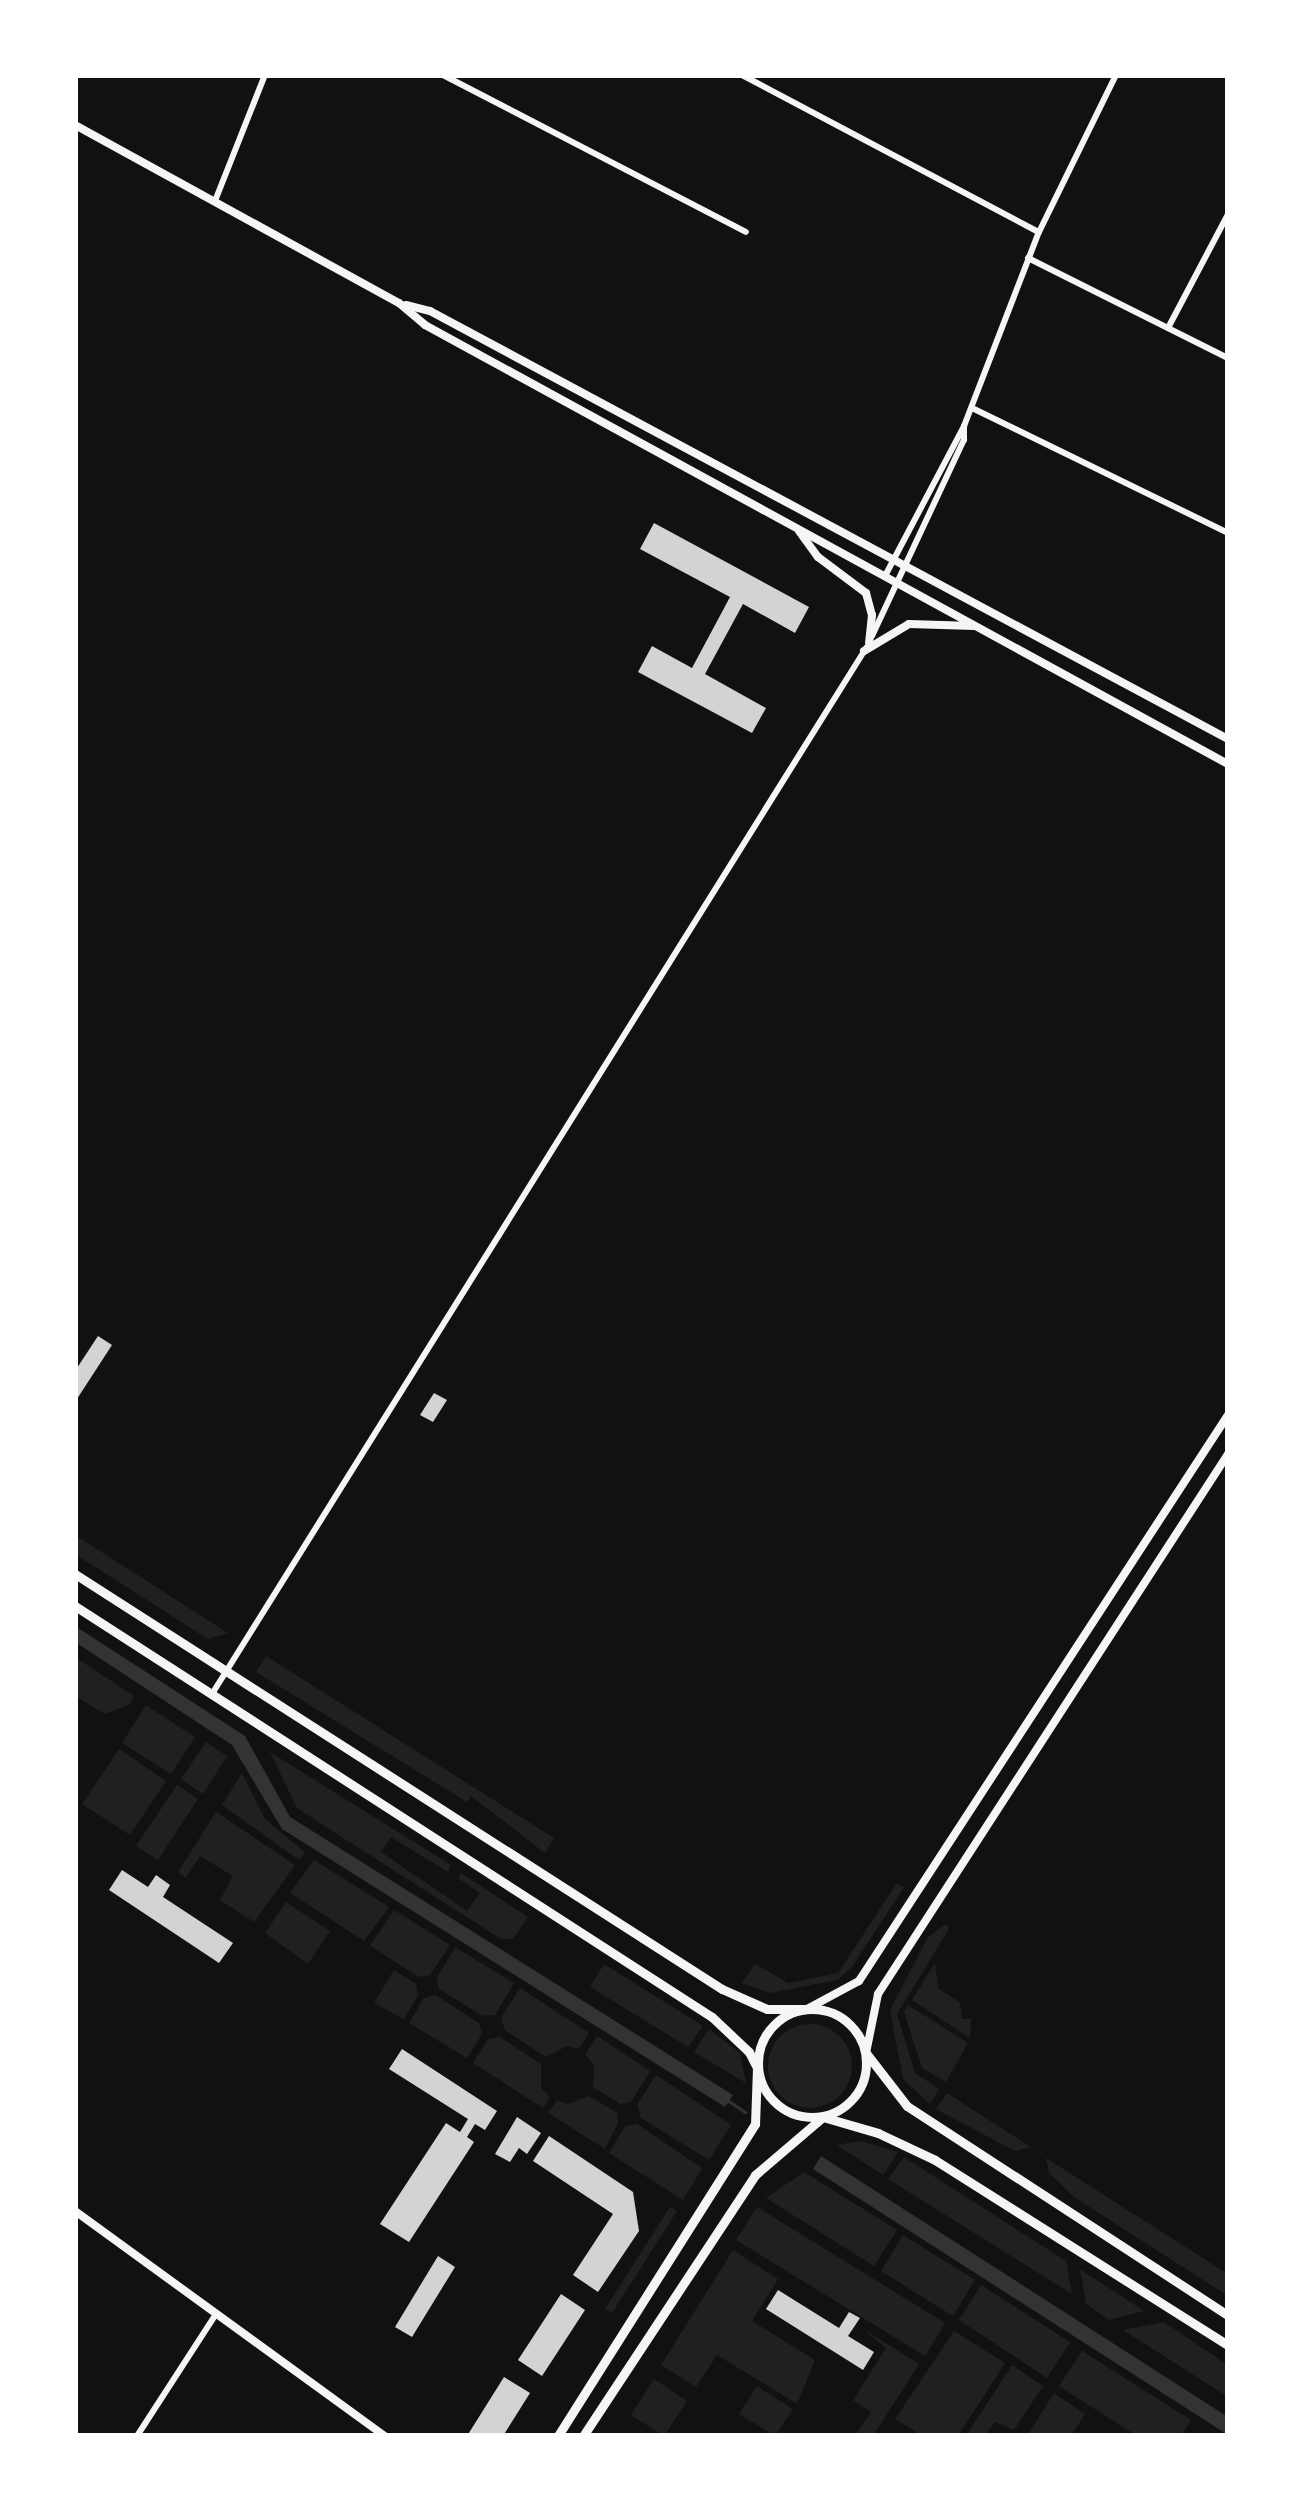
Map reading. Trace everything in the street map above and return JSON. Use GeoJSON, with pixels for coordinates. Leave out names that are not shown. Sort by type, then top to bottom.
{"type":"FeatureCollection","features":[{"type":"Feature","properties":{"kind":"main road"},"geometry":{"type":"LineString","coordinates":[[75,125],[399,303],[425,325],[1228,764]]}},
{"type":"Feature","properties":{"kind":"main road"},"geometry":{"type":"LineString","coordinates":[[399,303],[430,311],[1228,739]]}},
{"type":"Feature","properties":{"kind":"main road"},"geometry":{"type":"LineString","coordinates":[[795,525],[818,557],[866,593],[872,615],[866,647]]}},
{"type":"Feature","properties":{"kind":"main road"},"geometry":{"type":"LineString","coordinates":[[866,647],[909,624],[979,626]]}},
{"type":"Feature","properties":{"kind":"main road"},"geometry":{"type":"LineString","coordinates":[[558,2436],[755,2124],[757,2068],[765,2035],[790,2013],[859,1981],[1228,1414]]}},
{"type":"Feature","properties":{"kind":"main road"},"geometry":{"type":"LineString","coordinates":[[583,2436],[755,2175],[823,2117],[839,2111],[862,2086],[878,1994],[1228,1454]]}},
{"type":"Feature","properties":{"kind":"main road"},"geometry":{"type":"LineString","coordinates":[[75,1574],[722,1989],[767,2009],[823,2009],[851,2025],[907,2106],[1228,2315]]}},
{"type":"Feature","properties":{"kind":"main road"},"geometry":{"type":"LineString","coordinates":[[75,1606],[712,2017],[742,2043],[762,2086],[787,2112],[878,2133],[935,2161],[1228,2345]]}},
{"type":"Feature","properties":{"kind":"main road"},"geometry":{"type":"LineString","coordinates":[[75,2211],[385,2436]]}},
{"type":"Feature","properties":{"kind":"street"},"geometry":{"type":"LineString","coordinates":[[215,201],[265,75]]}},
{"type":"Feature","properties":{"kind":"street"},"geometry":{"type":"LineString","coordinates":[[443,75],[746,232]]}},
{"type":"Feature","properties":{"kind":"street"},"geometry":{"type":"LineString","coordinates":[[742,75],[1039,232]]}},
{"type":"Feature","properties":{"kind":"street"},"geometry":{"type":"LineString","coordinates":[[885,576],[964,427],[1039,232],[1116,75]]}},
{"type":"Feature","properties":{"kind":"street"},"geometry":{"type":"LineString","coordinates":[[1168,328],[1228,214]]}},
{"type":"Feature","properties":{"kind":"street"},"geometry":{"type":"LineString","coordinates":[[1028,258],[1228,358]]}},
{"type":"Feature","properties":{"kind":"street"},"geometry":{"type":"LineString","coordinates":[[972,408],[1228,532]]}},
{"type":"Feature","properties":{"kind":"street"},"geometry":{"type":"LineString","coordinates":[[212,1694],[866,647],[900,584],[964,440],[964,427]]}},
{"type":"Feature","properties":{"kind":"street"},"geometry":{"type":"LineString","coordinates":[[137,2436],[216,2314]]}},
{"type":"Feature","properties":{"kind":"shaded area"},"geometry":{"type":"Polygon","coordinates":[[[75,1535],[228,1633],[208,1639],[75,1554],[75,1535]]]}},
{"type":"Feature","properties":{"kind":"shaded area"},"geometry":{"type":"Polygon","coordinates":[[[75,1626],[245,1736],[290,1817],[733,2095],[725,2107],[282,1829],[232,1745],[75,1642],[75,1626]]]}},
{"type":"Feature","properties":{"kind":"shaded area"},"geometry":{"type":"Polygon","coordinates":[[[266,1656],[554,1838],[545,1853],[471,1796],[467,1802],[256,1672],[266,1656]]]}},
{"type":"Feature","properties":{"kind":"shaded area"},"geometry":{"type":"Polygon","coordinates":[[[75,1657],[134,1696],[129,1705],[105,1714],[75,1696],[75,1657]]]}},
{"type":"Feature","properties":{"kind":"shaded area"},"geometry":{"type":"Polygon","coordinates":[[[146,1705],[195,1737],[171,1774],[122,1743],[146,1705]]]}},
{"type":"Feature","properties":{"kind":"shaded area"},"geometry":{"type":"Polygon","coordinates":[[[206,1742],[227,1756],[203,1794],[181,1779],[206,1742]]]}},
{"type":"Feature","properties":{"kind":"shaded area"},"geometry":{"type":"Polygon","coordinates":[[[119,1749],[166,1781],[130,1835],[82,1804],[119,1749]]]}},
{"type":"Feature","properties":{"kind":"shaded area"},"geometry":{"type":"Polygon","coordinates":[[[270,1752],[451,1865],[448,1872],[391,1837],[381,1852],[467,1911],[480,1893],[458,1878],[461,1873],[528,1917],[513,1939],[501,1939],[297,1808],[270,1752]]]}},
{"type":"Feature","properties":{"kind":"shaded area"},"geometry":{"type":"Polygon","coordinates":[[[242,1773],[265,1819],[305,1852],[299,1860],[222,1805],[242,1773]]]}},
{"type":"Feature","properties":{"kind":"shaded area"},"geometry":{"type":"Polygon","coordinates":[[[177,1785],[198,1799],[158,1860],[136,1846],[177,1785]]]}},
{"type":"Feature","properties":{"kind":"shaded area"},"geometry":{"type":"Polygon","coordinates":[[[216,1812],[295,1865],[254,1922],[220,1900],[233,1876],[200,1856],[186,1878],[178,1872],[216,1812]]]}},
{"type":"Feature","properties":{"kind":"shaded area"},"geometry":{"type":"Polygon","coordinates":[[[314,1860],[389,1907],[364,1941],[290,1893],[314,1860]]]}},
{"type":"Feature","properties":{"kind":"shaded area"},"geometry":{"type":"Polygon","coordinates":[[[897,1883],[904,1887],[852,1967],[837,1980],[770,1993],[742,1983],[755,1964],[788,1983],[838,1973],[897,1883]]]}},
{"type":"Feature","properties":{"kind":"shaded area"},"geometry":{"type":"Polygon","coordinates":[[[286,1902],[330,1931],[308,1964],[265,1933],[286,1902]]]}},
{"type":"Feature","properties":{"kind":"shaded area"},"geometry":{"type":"Polygon","coordinates":[[[394,1910],[450,1945],[430,1975],[419,1977],[370,1946],[394,1910]]]}},
{"type":"Feature","properties":{"kind":"shaded area"},"geometry":{"type":"Polygon","coordinates":[[[946,1924],[949,1929],[897,2014],[915,2073],[939,2089],[930,2104],[903,2079],[890,2010],[928,1937],[946,1924]]]}},
{"type":"Feature","properties":{"kind":"shaded area"},"geometry":{"type":"Polygon","coordinates":[[[455,1947],[514,1983],[495,2015],[483,2016],[439,1989],[437,1978],[455,1947]]]}},
{"type":"Feature","properties":{"kind":"shaded area"},"geometry":{"type":"Polygon","coordinates":[[[935,1963],[938,1988],[960,2003],[962,2019],[971,2019],[970,2038],[912,2000],[935,1963]]]}},
{"type":"Feature","properties":{"kind":"shaded area"},"geometry":{"type":"Polygon","coordinates":[[[604,1964],[703,2026],[688,2047],[590,1987],[604,1964]]]}},
{"type":"Feature","properties":{"kind":"shaded area"},"geometry":{"type":"Polygon","coordinates":[[[394,1970],[416,1984],[418,1995],[404,2019],[374,2003],[394,1970]]]}},
{"type":"Feature","properties":{"kind":"shaded area"},"geometry":{"type":"Polygon","coordinates":[[[520,1988],[589,2033],[579,2049],[567,2046],[546,2057],[505,2030],[501,2018],[520,1988]]]}},
{"type":"Feature","properties":{"kind":"shaded area"},"geometry":{"type":"Polygon","coordinates":[[[435,1995],[479,2023],[482,2034],[467,2058],[409,2023],[424,1998],[435,1995]]]}},
{"type":"Feature","properties":{"kind":"shaded area"},"geometry":{"type":"Polygon","coordinates":[[[908,2005],[968,2043],[946,2082],[922,2068],[904,2012],[908,2005]]]}},
{"type":"Feature","properties":{"kind":"shaded area"},"geometry":{"type":"Polygon","coordinates":[[[810,2024],[840,2036],[852,2066],[840,2096],[810,2108],[780,2096],[768,2066],[780,2036],[810,2024]]]}},
{"type":"Feature","properties":{"kind":"shaded area"},"geometry":{"type":"Polygon","coordinates":[[[709,2029],[740,2053],[746,2083],[694,2052],[709,2029]]]}},
{"type":"Feature","properties":{"kind":"shaded area"},"geometry":{"type":"Polygon","coordinates":[[[597,2036],[650,2071],[631,2102],[620,2104],[593,2087],[594,2065],[585,2054],[597,2036]]]}},
{"type":"Feature","properties":{"kind":"shaded area"},"geometry":{"type":"Polygon","coordinates":[[[500,2037],[541,2064],[541,2088],[550,2097],[543,2108],[473,2063],[488,2039],[500,2037]]]}},
{"type":"Feature","properties":{"kind":"shaded area"},"geometry":{"type":"Polygon","coordinates":[[[656,2075],[731,2125],[709,2160],[641,2118],[637,2105],[656,2075]]]}},
{"type":"Feature","properties":{"kind":"shaded area"},"geometry":{"type":"Polygon","coordinates":[[[947,2093],[1031,2147],[1015,2151],[936,2109],[947,2093]]]}},
{"type":"Feature","properties":{"kind":"shaded area"},"geometry":{"type":"Polygon","coordinates":[[[589,2096],[617,2113],[618,2123],[605,2149],[548,2113],[557,2100],[567,2104],[589,2096]]]}},
{"type":"Feature","properties":{"kind":"shaded area"},"geometry":{"type":"Polygon","coordinates":[[[637,2124],[702,2168],[683,2200],[609,2153],[625,2126],[637,2124]]]}},
{"type":"Feature","properties":{"kind":"shaded area"},"geometry":{"type":"Polygon","coordinates":[[[860,2141],[898,2152],[883,2175],[836,2145],[860,2141]]]}},
{"type":"Feature","properties":{"kind":"shaded area"},"geometry":{"type":"Polygon","coordinates":[[[821,2156],[1228,2417],[1228,2435],[813,2169],[821,2156]]]}},
{"type":"Feature","properties":{"kind":"shaded area"},"geometry":{"type":"Polygon","coordinates":[[[904,2157],[1066,2261],[1072,2294],[888,2179],[904,2157]]]}},
{"type":"Feature","properties":{"kind":"shaded area"},"geometry":{"type":"Polygon","coordinates":[[[1046,2158],[1228,2274],[1228,2296],[1074,2197],[1049,2173],[1046,2158]]]}},
{"type":"Feature","properties":{"kind":"shaded area"},"geometry":{"type":"Polygon","coordinates":[[[804,2172],[897,2230],[874,2266],[766,2198],[804,2172]]]}},
{"type":"Feature","properties":{"kind":"shaded area"},"geometry":{"type":"Polygon","coordinates":[[[670,2207],[677,2211],[612,2313],[605,2309],[670,2207]]]}},
{"type":"Feature","properties":{"kind":"shaded area"},"geometry":{"type":"Polygon","coordinates":[[[757,2207],[945,2323],[925,2356],[736,2240],[757,2207]]]}},
{"type":"Feature","properties":{"kind":"shaded area"},"geometry":{"type":"Polygon","coordinates":[[[903,2235],[975,2280],[953,2316],[881,2271],[903,2235]]]}},
{"type":"Feature","properties":{"kind":"shaded area"},"geometry":{"type":"Polygon","coordinates":[[[733,2250],[778,2279],[752,2321],[815,2360],[797,2404],[717,2355],[696,2387],[661,2365],[733,2250]]]}},
{"type":"Feature","properties":{"kind":"shaded area"},"geometry":{"type":"Polygon","coordinates":[[[1080,2269],[1144,2311],[1109,2320],[1086,2304],[1080,2269]]]}},
{"type":"Feature","properties":{"kind":"shaded area"},"geometry":{"type":"Polygon","coordinates":[[[981,2285],[1070,2342],[1047,2378],[959,2320],[981,2285]]]}},
{"type":"Feature","properties":{"kind":"shaded area"},"geometry":{"type":"Polygon","coordinates":[[[1164,2322],[1228,2365],[1228,2397],[1123,2330],[1164,2322]]]}},
{"type":"Feature","properties":{"kind":"shaded area"},"geometry":{"type":"Polygon","coordinates":[[[863,2329],[919,2364],[873,2436],[855,2436],[871,2412],[853,2400],[886,2348],[863,2329]]]}},
{"type":"Feature","properties":{"kind":"shaded area"},"geometry":{"type":"Polygon","coordinates":[[[954,2331],[1005,2363],[958,2436],[922,2436],[895,2419],[954,2331]]]}},
{"type":"Feature","properties":{"kind":"shaded area"},"geometry":{"type":"Polygon","coordinates":[[[1082,2351],[1191,2420],[1181,2436],[1137,2436],[1059,2386],[1082,2351]]]}},
{"type":"Feature","properties":{"kind":"shaded area"},"geometry":{"type":"Polygon","coordinates":[[[1012,2365],[1043,2386],[1014,2430],[995,2422],[985,2436],[966,2436],[1012,2365]]]}},
{"type":"Feature","properties":{"kind":"shaded area"},"geometry":{"type":"Polygon","coordinates":[[[654,2379],[687,2401],[664,2436],[631,2415],[654,2379]]]}},
{"type":"Feature","properties":{"kind":"shaded area"},"geometry":{"type":"Polygon","coordinates":[[[757,2386],[793,2409],[775,2436],[739,2414],[757,2386]]]}},
{"type":"Feature","properties":{"kind":"shaded area"},"geometry":{"type":"Polygon","coordinates":[[[1054,2393],[1085,2414],[1071,2436],[1027,2436],[1054,2393]]]}},
{"type":"Feature","properties":{"kind":"building"},"geometry":{"type":"Polygon","coordinates":[[[654,523],[809,607],[795,633],[743,604],[705,674],[766,708],[752,733],[638,672],[652,646],[692,668],[730,597],[640,549],[654,523]]]}},
{"type":"Feature","properties":{"kind":"building"},"geometry":{"type":"Polygon","coordinates":[[[98,1336],[112,1345],[75,1402],[75,1371],[98,1336]]]}},
{"type":"Feature","properties":{"kind":"building"},"geometry":{"type":"Polygon","coordinates":[[[434,1393],[447,1400],[433,1422],[420,1415],[434,1393]]]}},
{"type":"Feature","properties":{"kind":"building"},"geometry":{"type":"Polygon","coordinates":[[[122,1870],[148,1887],[156,1875],[170,1885],[163,1897],[233,1943],[219,1963],[109,1890],[122,1870]]]}},
{"type":"Feature","properties":{"kind":"building"},"geometry":{"type":"Polygon","coordinates":[[[402,2049],[497,2111],[485,2130],[475,2124],[467,2137],[474,2142],[409,2242],[380,2224],[446,2123],[460,2132],[468,2119],[389,2069],[402,2049]]]}},
{"type":"Feature","properties":{"kind":"building"},"geometry":{"type":"Polygon","coordinates":[[[517,2117],[541,2133],[527,2154],[519,2148],[510,2162],[495,2154],[517,2117]]]}},
{"type":"Feature","properties":{"kind":"building"},"geometry":{"type":"Polygon","coordinates":[[[549,2136],[633,2192],[639,2231],[598,2292],[573,2275],[613,2214],[533,2161],[549,2136]]]}},
{"type":"Feature","properties":{"kind":"building"},"geometry":{"type":"Polygon","coordinates":[[[438,2256],[455,2267],[412,2337],[395,2327],[438,2256]]]}},
{"type":"Feature","properties":{"kind":"building"},"geometry":{"type":"Polygon","coordinates":[[[778,2290],[839,2328],[849,2312],[860,2318],[848,2336],[874,2352],[863,2370],[766,2309],[778,2290]]]}},
{"type":"Feature","properties":{"kind":"building"},"geometry":{"type":"Polygon","coordinates":[[[561,2294],[585,2310],[542,2376],[518,2360],[561,2294]]]}},
{"type":"Feature","properties":{"kind":"building"},"geometry":{"type":"Polygon","coordinates":[[[504,2377],[530,2393],[503,2436],[467,2436],[504,2377]]]}},
{"type":"Feature","properties":{"kind":"waterway"},"geometry":{"type":"LineString","coordinates":[[727,2100],[745,2112]]}}]}
